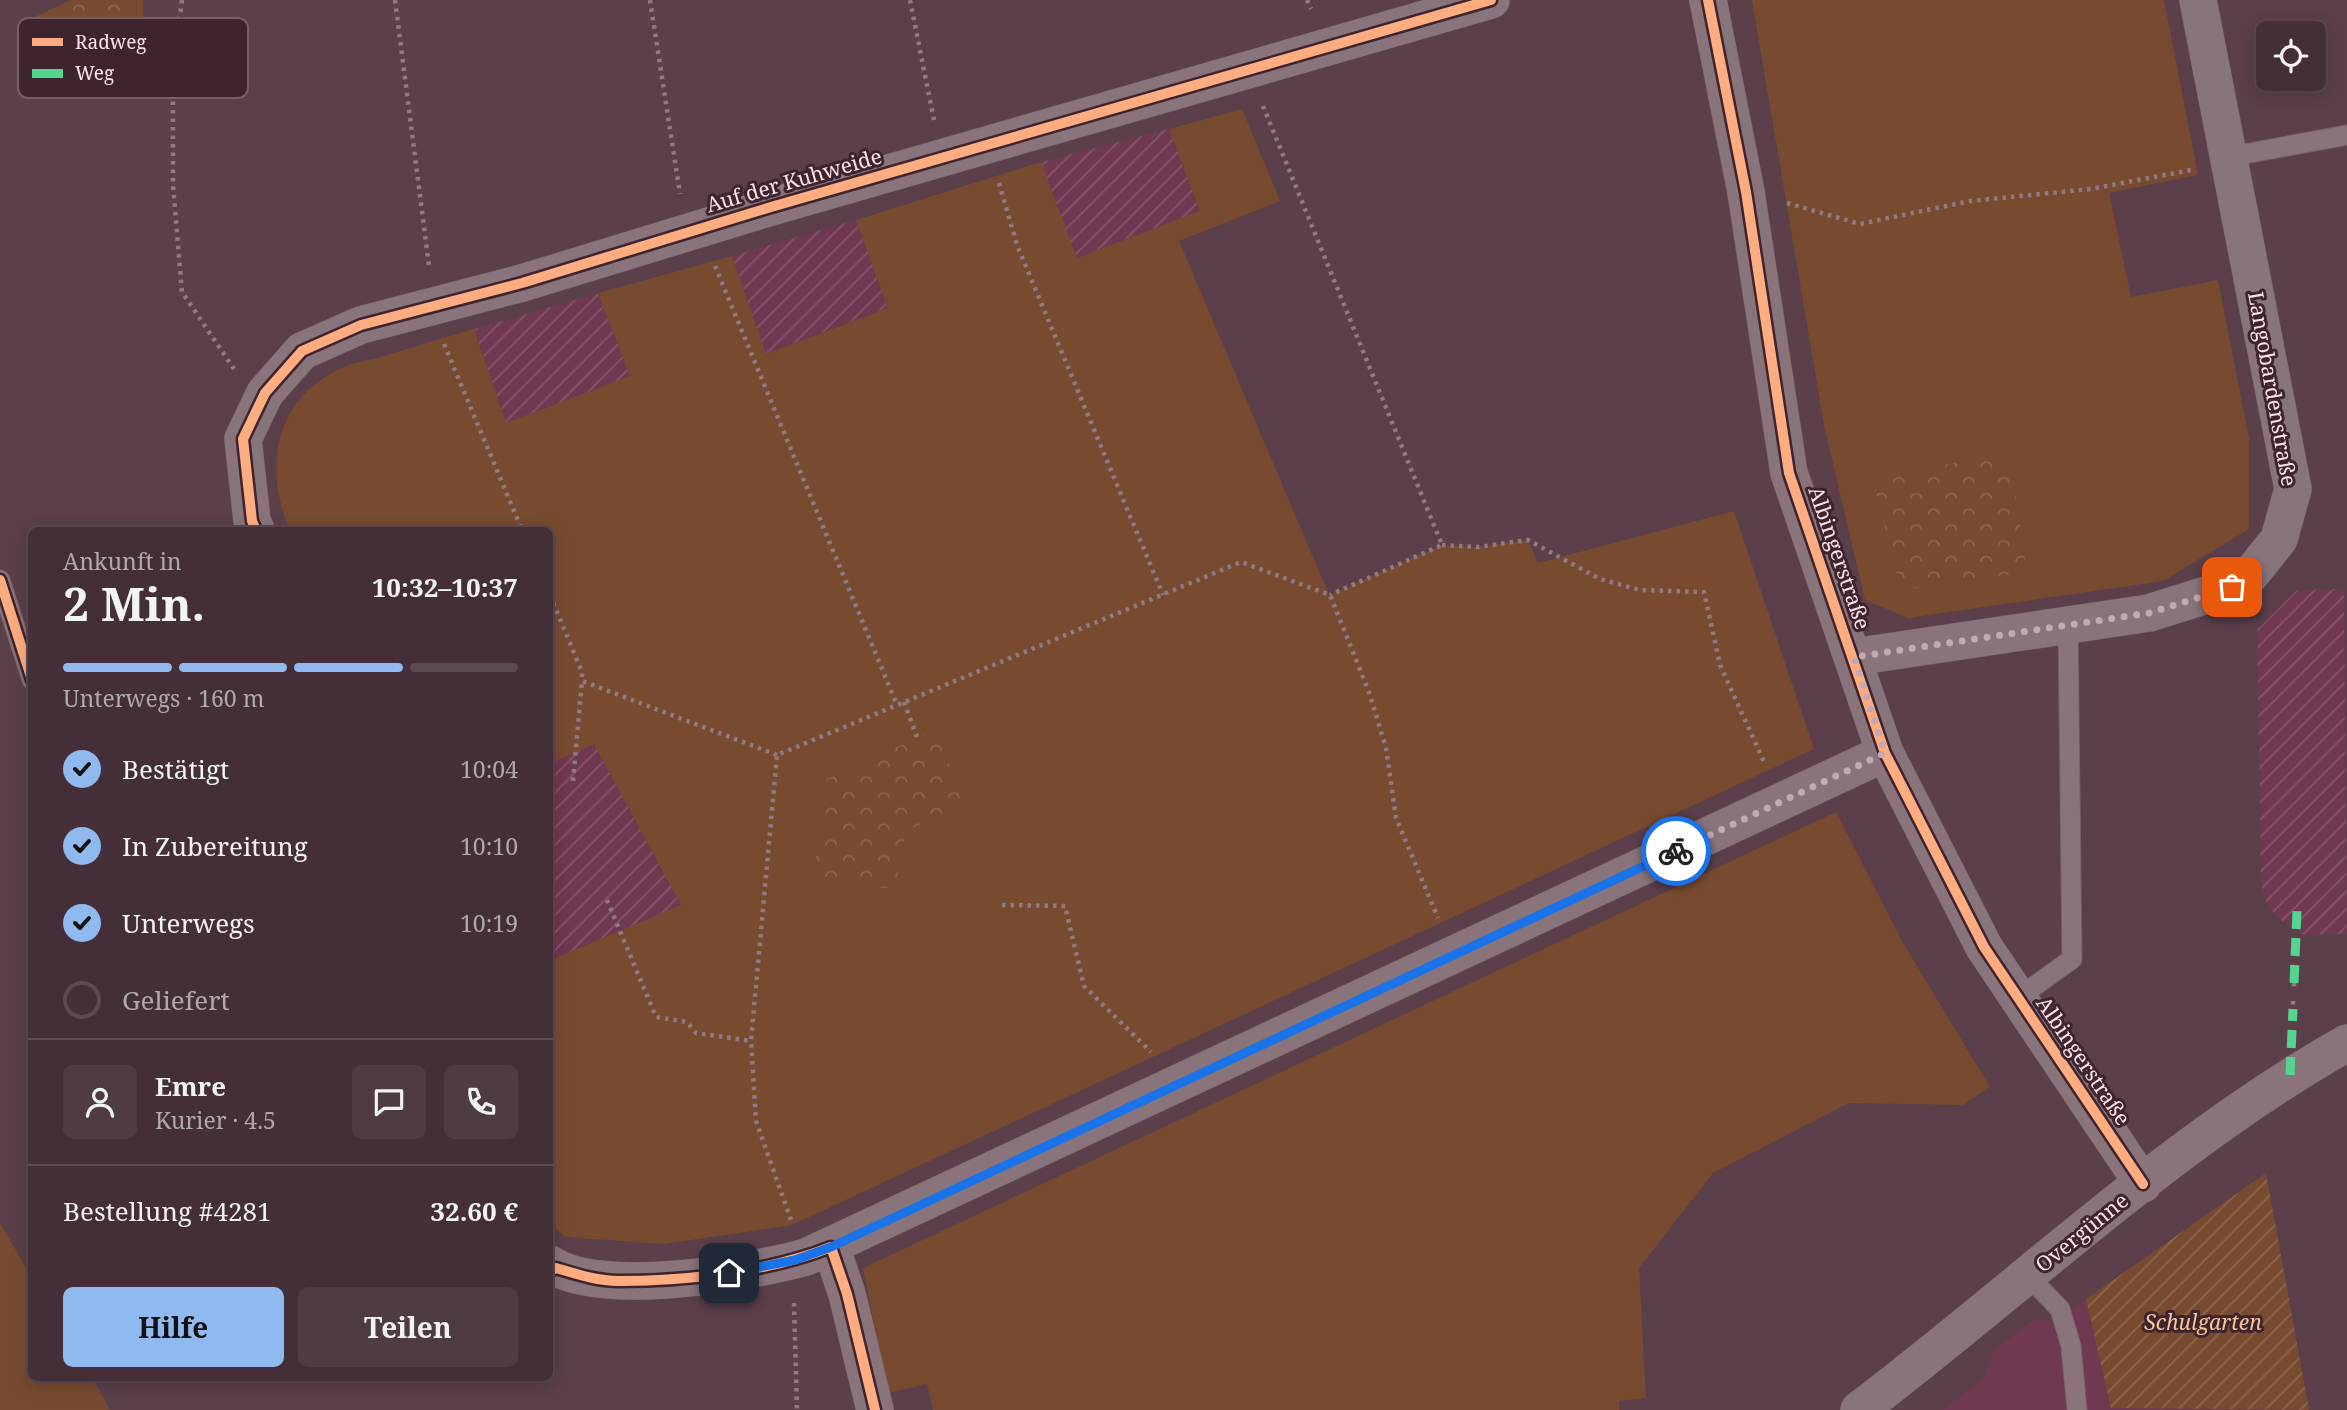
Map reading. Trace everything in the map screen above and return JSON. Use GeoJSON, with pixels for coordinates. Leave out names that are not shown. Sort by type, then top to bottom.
{"type":"FeatureCollection","features":[{"type":"Feature","properties":{"kind":"street","name":"Auf der Kuhweide"},"geometry":{"type":"LineString","coordinates":[[255,527],[252,521],[243,439],[265,393],[302,351],[361,325],[522,283],[693,230],[1249,72],[1491,0]]}},
{"type":"Feature","properties":{"kind":"street","name":"Albingerstraße"},"geometry":{"type":"LineString","coordinates":[[1708,0],[1746,192],[1789,473],[1885,753],[1984,947],[2143,1184]]}},
{"type":"Feature","properties":{"kind":"street","name":"Langobardenstraße"},"geometry":{"type":"LineString","coordinates":[[1854,657],[2149,613],[2232,587],[2251,574],[2279,539],[2293,489],[2198,0]]}},
{"type":"Feature","properties":{"kind":"street"},"geometry":{"type":"LineString","coordinates":[[553,1268],[586,1277],[617,1281],[729,1273],[810,1254],[1885,753]]}},
{"type":"Feature","properties":{"kind":"street","name":"Overgünne"},"geometry":{"type":"LineString","coordinates":[[1859,1410],[2143,1184],[2290,1075],[2347,1043]]}},
{"type":"Feature","properties":{"kind":"street"},"geometry":{"type":"LineString","coordinates":[[810,1254],[847,1294],[875,1410]]}},
{"type":"Feature","properties":{"kind":"lane"},"geometry":{"type":"LineString","coordinates":[[2229,160],[2347,135]]}},
{"type":"Feature","properties":{"kind":"lane"},"geometry":{"type":"LineString","coordinates":[[0,580],[28,668]]}},
{"type":"Feature","properties":{"kind":"lane"},"geometry":{"type":"LineString","coordinates":[[2018,998],[2071,959],[2068,626]]}},
{"type":"Feature","properties":{"kind":"lane"},"geometry":{"type":"LineString","coordinates":[[2028,1276],[2060,1309],[2071,1346],[2077,1410]]}},
{"type":"Feature","properties":{"kind":"path"},"geometry":{"type":"LineString","coordinates":[[180,18],[182,0]]}},
{"type":"Feature","properties":{"kind":"path"},"geometry":{"type":"LineString","coordinates":[[395,0],[426,255]]}},
{"type":"Feature","properties":{"kind":"path"},"geometry":{"type":"LineString","coordinates":[[650,0],[693,230],[897,705]]}},
{"type":"Feature","properties":{"kind":"path"},"geometry":{"type":"LineString","coordinates":[[910,0],[941,159]]}},
{"type":"Feature","properties":{"kind":"path"},"geometry":{"type":"LineString","coordinates":[[1249,72],[1442,545]]}},
{"type":"Feature","properties":{"kind":"path"},"geometry":{"type":"LineString","coordinates":[[173,98],[173,185],[183,292],[229,365],[265,393]]}},
{"type":"Feature","properties":{"kind":"path"},"geometry":{"type":"LineString","coordinates":[[988,146],[1017,245],[1163,595]]}},
{"type":"Feature","properties":{"kind":"path"},"geometry":{"type":"LineString","coordinates":[[1746,192],[1860,224],[1970,201],[2091,189],[2229,160]]}},
{"type":"Feature","properties":{"kind":"path"},"geometry":{"type":"LineString","coordinates":[[428,307],[521,527]]}},
{"type":"Feature","properties":{"kind":"path"},"geometry":{"type":"LineString","coordinates":[[582,681],[777,755],[1241,562],[1329,595],[1442,545],[1478,547],[1528,541],[1600,579],[1640,590],[1704,592],[1720,665],[1782,801]]}},
{"type":"Feature","properties":{"kind":"path"},"geometry":{"type":"LineString","coordinates":[[1329,595],[1369,692],[1386,748],[1396,818],[1453,955]]}},
{"type":"Feature","properties":{"kind":"path"},"geometry":{"type":"LineString","coordinates":[[553,602],[582,672],[573,781]]}},
{"type":"Feature","properties":{"kind":"path"},"geometry":{"type":"LineString","coordinates":[[904,702],[917,737]]}},
{"type":"Feature","properties":{"kind":"path"},"geometry":{"type":"LineString","coordinates":[[777,755],[751,1041],[755,1121],[810,1254],[793,1325],[797,1410]]}},
{"type":"Feature","properties":{"kind":"path"},"geometry":{"type":"LineString","coordinates":[[607,901],[656,1017],[687,1022],[696,1033],[751,1041]]}},
{"type":"Feature","properties":{"kind":"path"},"geometry":{"type":"LineString","coordinates":[[1002,905],[1065,906],[1084,986],[1099,1004],[1183,1081]]}},
{"type":"Feature","properties":{"kind":"path"},"geometry":{"type":"LineString","coordinates":[[2293,1002],[2293,1009]]}},
{"type":"Feature","properties":{"kind":"shaded area"},"geometry":{"type":"Polygon","coordinates":[[[1169,129],[1200,211],[1076,258],[1041,162],[1169,129]]]}},
{"type":"Feature","properties":{"kind":"shaded area"},"geometry":{"type":"Polygon","coordinates":[[[856,220],[889,307],[765,354],[732,256],[856,220]]]}},
{"type":"Feature","properties":{"kind":"shaded area"},"geometry":{"type":"Polygon","coordinates":[[[598,293],[630,376],[506,423],[474,329],[598,293]]]}},
{"type":"Feature","properties":{"kind":"shaded area"},"geometry":{"type":"Polygon","coordinates":[[[2344,589],[2347,934],[2304,935],[2276,917],[2264,898],[2261,880],[2257,630],[2297,590],[2344,589]]]}},
{"type":"Feature","properties":{"kind":"shaded area"},"geometry":{"type":"Polygon","coordinates":[[[594,744],[682,905],[553,959],[553,763],[594,744]]]}},
{"type":"Feature","properties":{"kind":"shaded area","name":"Schulgarten"},"geometry":{"type":"Polygon","coordinates":[[[2266,1173],[2309,1410],[1942,1410],[1985,1377],[1992,1352],[2037,1317],[2052,1323],[2266,1173]]]}},
{"type":"Feature","properties":{"kind":"green space"},"geometry":{"type":"Polygon","coordinates":[[[71,0],[143,0],[143,18],[37,16],[71,0]]]}},
{"type":"Feature","properties":{"kind":"green space"},"geometry":{"type":"Polygon","coordinates":[[[1752,0],[2164,0],[2198,175],[2109,193],[2131,297],[2218,280],[2249,439],[2249,529],[2163,581],[1908,618],[1865,600],[1824,425],[1752,0]]]}},
{"type":"Feature","properties":{"kind":"green space"},"geometry":{"type":"Polygon","coordinates":[[[1242,109],[1280,201],[1179,241],[1329,595],[1442,545],[1478,547],[1528,540],[1538,563],[1734,511],[1814,749],[792,1225],[664,1244],[565,1237],[553,1226],[553,959],[681,905],[594,744],[553,763],[553,527],[289,527],[277,484],[276,461],[288,418],[300,399],[317,383],[339,369],[474,329],[506,423],[630,376],[598,293],[732,256],[766,354],[888,308],[856,220],[1041,162],[1077,258],[1200,211],[1169,129],[1242,109]]]}},
{"type":"Feature","properties":{"kind":"green space"},"geometry":{"type":"Polygon","coordinates":[[[2010,454],[2027,572],[1901,590],[1872,476],[2010,454]]]}},
{"type":"Feature","properties":{"kind":"green space"},"geometry":{"type":"Polygon","coordinates":[[[934,730],[966,804],[906,831],[895,889],[812,881],[827,779],[934,730]]]}},
{"type":"Feature","properties":{"kind":"green space"},"geometry":{"type":"Polygon","coordinates":[[[1836,812],[1903,943],[1990,1087],[1962,1105],[1849,1103],[1713,1173],[1639,1268],[1646,1398],[1619,1401],[1619,1410],[933,1410],[927,1384],[888,1393],[863,1268],[1836,812]]]}},
{"type":"Feature","properties":{"kind":"green space","name":"Schulgarten"},"geometry":{"type":"Polygon","coordinates":[[[2266,1173],[2309,1410],[2111,1408],[2086,1299],[2266,1173]]]}},
{"type":"Feature","properties":{"kind":"green space"},"geometry":{"type":"Polygon","coordinates":[[[0,1223],[28,1271],[28,1381],[94,1381],[110,1410],[0,1410],[0,1223]]]}},
{"type":"Feature","properties":{"kind":"marked path"},"geometry":{"type":"LineString","coordinates":[[2294,983],[2297,911]]}},
{"type":"Feature","properties":{"kind":"marked path"},"geometry":{"type":"LineString","coordinates":[[2290,1075],[2293,1009]]}},
{"type":"Feature","properties":{"kind":"cycle path"},"geometry":{"type":"LineString","coordinates":[[255,527],[243,439],[265,393],[302,351],[361,325],[522,283],[771,207],[1491,0]]}},
{"type":"Feature","properties":{"kind":"cycle path"},"geometry":{"type":"LineString","coordinates":[[1708,0],[1746,192],[1789,473],[1885,753],[1984,947],[2143,1184]]}},
{"type":"Feature","properties":{"kind":"cycle path"},"geometry":{"type":"LineString","coordinates":[[0,580],[28,668]]}},
{"type":"Feature","properties":{"kind":"cycle path"},"geometry":{"type":"LineString","coordinates":[[553,1270],[611,1281],[699,1277],[781,1263],[831,1247],[847,1294],[875,1410]]}},
{"type":"Feature","properties":{"kind":"way so far"},"geometry":{"type":"LineString","coordinates":[[1676,851],[1885,753],[1854,657],[2149,613],[2232,587]]}},
{"type":"Feature","properties":{"kind":"route"},"geometry":{"type":"LineString","coordinates":[[729,1273],[795,1260],[831,1247],[1676,851]]}}]}
